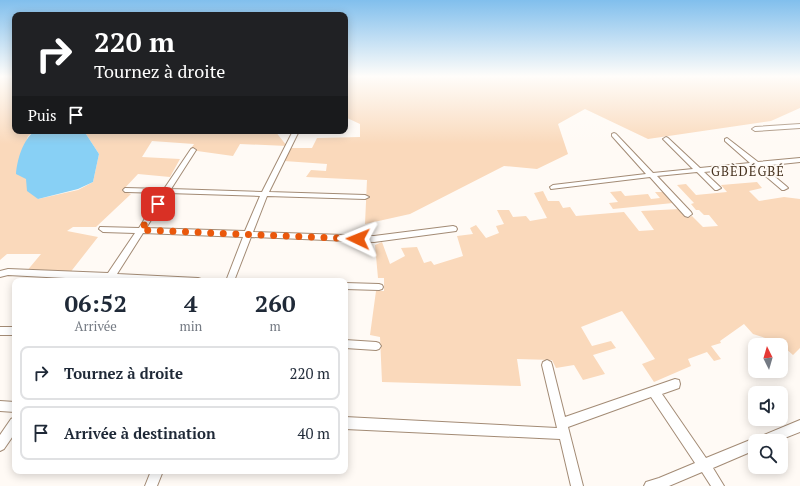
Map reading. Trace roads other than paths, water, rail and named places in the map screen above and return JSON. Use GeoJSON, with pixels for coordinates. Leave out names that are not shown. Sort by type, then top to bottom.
{"type":"FeatureCollection","features":[{"type":"Feature","properties":{"kind":"street"},"geometry":{"type":"LineString","coordinates":[[755,129],[800,126]]}},
{"type":"Feature","properties":{"kind":"street"},"geometry":{"type":"LineString","coordinates":[[231,278],[264,194],[294,134]]}},
{"type":"Feature","properties":{"kind":"street"},"geometry":{"type":"LineString","coordinates":[[614,134],[688,214]]}},
{"type":"Feature","properties":{"kind":"street"},"geometry":{"type":"LineString","coordinates":[[666,140],[717,188]]}},
{"type":"Feature","properties":{"kind":"street"},"geometry":{"type":"LineString","coordinates":[[726,140],[784,188]]}},
{"type":"Feature","properties":{"kind":"street"},"geometry":{"type":"LineString","coordinates":[[110,278],[193,150]]}},
{"type":"Feature","properties":{"kind":"street"},"geometry":{"type":"LineString","coordinates":[[553,188],[651,175],[800,160]]}},
{"type":"Feature","properties":{"kind":"street"},"geometry":{"type":"LineString","coordinates":[[128,190],[365,197]]}},
{"type":"Feature","properties":{"kind":"street"},"geometry":{"type":"LineString","coordinates":[[103,229],[374,239],[453,229]]}},
{"type":"Feature","properties":{"kind":"street"},"geometry":{"type":"LineString","coordinates":[[0,274],[8,272],[95,278]]}},
{"type":"Feature","properties":{"kind":"street"},"geometry":{"type":"LineString","coordinates":[[348,286],[379,287]]}},
{"type":"Feature","properties":{"kind":"street"},"geometry":{"type":"LineString","coordinates":[[0,331],[12,331]]}},
{"type":"Feature","properties":{"kind":"street"},"geometry":{"type":"LineString","coordinates":[[348,344],[376,346]]}},
{"type":"Feature","properties":{"kind":"street"},"geometry":{"type":"LineString","coordinates":[[547,365],[577,486]]}},
{"type":"Feature","properties":{"kind":"street"},"geometry":{"type":"LineString","coordinates":[[348,423],[563,429],[675,384]]}},
{"type":"Feature","properties":{"kind":"street"},"geometry":{"type":"LineString","coordinates":[[654,392],[718,486]]}},
{"type":"Feature","properties":{"kind":"street"},"geometry":{"type":"LineString","coordinates":[[0,406],[12,407]]}},
{"type":"Feature","properties":{"kind":"street"},"geometry":{"type":"LineString","coordinates":[[780,434],[800,426]]}},
{"type":"Feature","properties":{"kind":"street"},"geometry":{"type":"LineString","coordinates":[[0,446],[12,427]]}},
{"type":"Feature","properties":{"kind":"street"},"geometry":{"type":"LineString","coordinates":[[650,486],[659,484],[748,447]]}},
{"type":"Feature","properties":{"kind":"street"},"geometry":{"type":"LineString","coordinates":[[151,486],[156,474]]}},
{"type":"Feature","properties":{"kind":"water"},"geometry":{"type":"Polygon","coordinates":[[[86,134],[99,154],[93,182],[78,189],[38,199],[27,191],[26,179],[16,174],[19,156],[24,144],[31,135],[86,134]]]}},
{"type":"Feature","properties":{"kind":"district","name":"GBÈDÉGBÉ"},"geometry":{"type":"Point","coordinates":[748,171]}}]}
